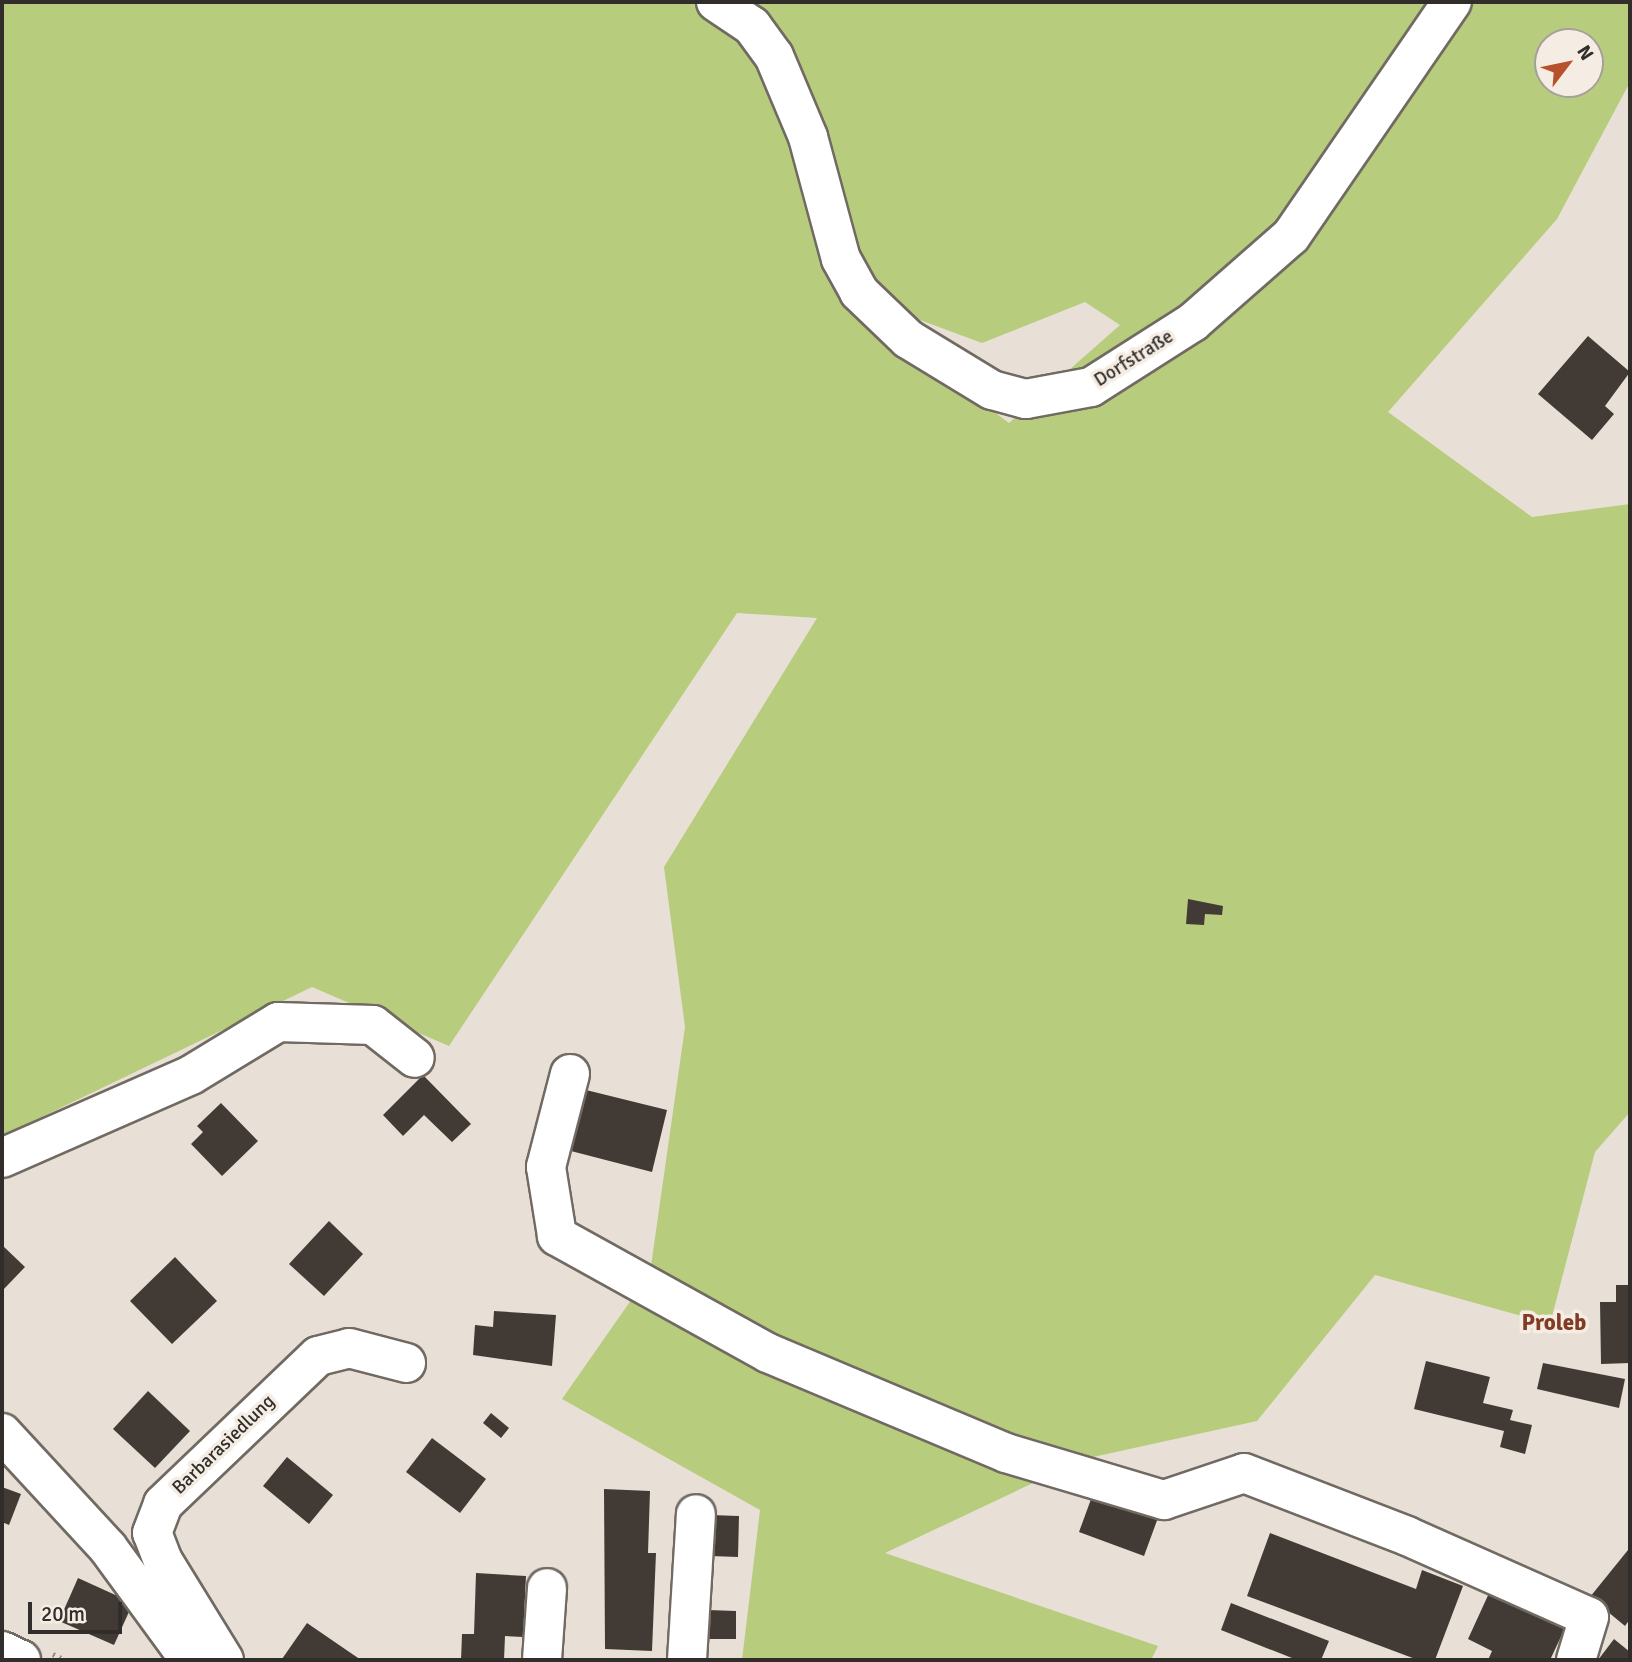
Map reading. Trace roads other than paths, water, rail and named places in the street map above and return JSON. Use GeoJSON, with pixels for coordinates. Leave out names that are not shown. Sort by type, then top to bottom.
{"type":"FeatureCollection","features":[{"type":"Feature","properties":{"kind":"street","name":"Dorfstraße"},"geometry":{"type":"LineString","coordinates":[[716,2],[752,26],[774,56],[808,137],[841,259],[859,292],[918,345],[992,390],[1026,399],[1091,387],[1193,322],[1291,236],[1452,2]]}},
{"type":"Feature","properties":{"kind":"street"},"geometry":{"type":"LineString","coordinates":[[2,1158],[53,1130],[191,1075],[278,1022],[373,1025],[415,1058]]}},
{"type":"Feature","properties":{"kind":"street"},"geometry":{"type":"LineString","coordinates":[[570,1074],[546,1167],[557,1236],[768,1353],[1006,1453],[1164,1500],[1244,1473],[1407,1536],[1589,1617],[1576,1660]]}},
{"type":"Feature","properties":{"kind":"street","name":"Barbarasiedlung"},"geometry":{"type":"LineString","coordinates":[[224,1660],[163,1561],[152,1533],[163,1504],[318,1356],[349,1348],[406,1363]]}},
{"type":"Feature","properties":{"kind":"street"},"geometry":{"type":"LineString","coordinates":[[2,1433],[108,1548],[190,1660]]}},
{"type":"Feature","properties":{"kind":"street"},"geometry":{"type":"LineString","coordinates":[[687,1660],[696,1514]]}},
{"type":"Feature","properties":{"kind":"street"},"geometry":{"type":"LineString","coordinates":[[542,1660],[547,1588]]}},
{"type":"Feature","properties":{"kind":"street"},"geometry":{"type":"LineString","coordinates":[[2,1651],[21,1660]]}},
{"type":"Feature","properties":{"kind":"district","name":"Proleb"},"geometry":{"type":"Point","coordinates":[1554,1323]}}]}
